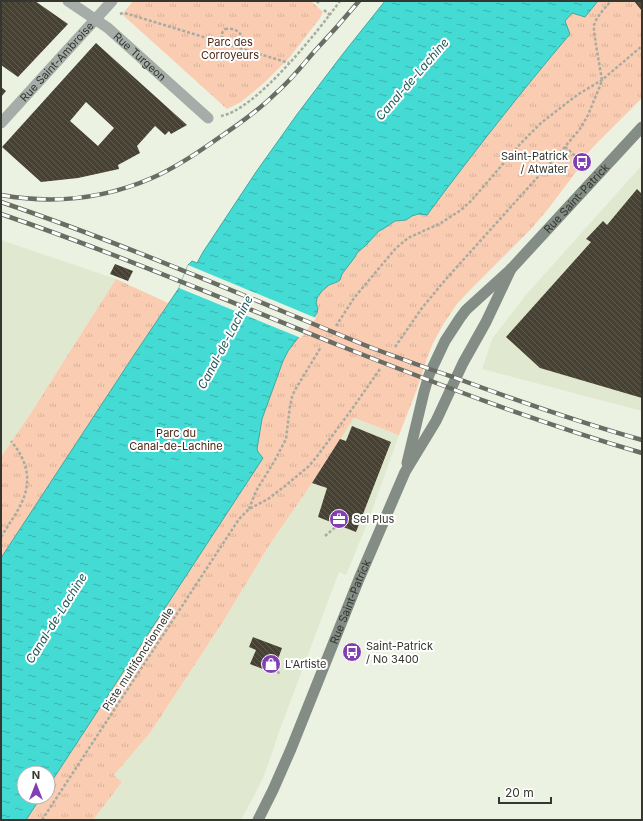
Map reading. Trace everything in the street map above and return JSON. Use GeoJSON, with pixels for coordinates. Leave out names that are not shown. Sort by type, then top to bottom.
{"type":"FeatureCollection","features":[{"type":"Feature","properties":{"kind":"main road","name":"Rue Saint-Patrick"},"geometry":{"type":"LineString","coordinates":[[405,472],[427,380],[445,342],[460,318],[466,310],[511,269],[642,127]]}},
{"type":"Feature","properties":{"kind":"main road","name":"Rue Saint-Patrick"},"geometry":{"type":"LineString","coordinates":[[258,820],[285,763],[359,579],[405,472],[436,421],[463,363],[486,322],[511,269]]}},
{"type":"Feature","properties":{"kind":"street","name":"Rue Turgeon"},"geometry":{"type":"LineString","coordinates":[[68,1],[108,28],[208,118]]}},
{"type":"Feature","properties":{"kind":"street","name":"Rue Saint-Ambroise"},"geometry":{"type":"LineString","coordinates":[[1,123],[112,1]]}},
{"type":"Feature","properties":{"kind":"path"},"geometry":{"type":"LineString","coordinates":[[225,115],[249,101],[271,82],[330,15],[340,1]]}},
{"type":"Feature","properties":{"kind":"path"},"geometry":{"type":"LineString","coordinates":[[395,347],[422,308],[446,279],[580,129],[588,115],[602,80],[594,25],[597,18],[611,1]]}},
{"type":"Feature","properties":{"kind":"path"},"geometry":{"type":"LineString","coordinates":[[324,10],[330,15]]}},
{"type":"Feature","properties":{"kind":"path"},"geometry":{"type":"LineString","coordinates":[[120,14],[128,14],[289,63]]}},
{"type":"Feature","properties":{"kind":"path"},"geometry":{"type":"LineString","coordinates":[[230,28],[236,30],[240,32],[242,37],[239,43],[230,45],[223,40],[221,32],[224,29],[230,28]]}},
{"type":"Feature","properties":{"kind":"path"},"geometry":{"type":"LineString","coordinates":[[336,326],[354,298],[396,248],[408,238],[441,223],[462,210],[528,135],[577,95],[602,80],[642,46]]}},
{"type":"Feature","properties":{"kind":"path"},"geometry":{"type":"LineString","coordinates":[[565,147],[582,162]]}},
{"type":"Feature","properties":{"kind":"path"},"geometry":{"type":"LineString","coordinates":[[249,509],[256,491],[275,460],[286,438],[290,406],[295,390],[321,347]]}},
{"type":"Feature","properties":{"kind":"path"},"geometry":{"type":"LineString","coordinates":[[249,509],[272,496],[309,466],[380,369]]}},
{"type":"Feature","properties":{"kind":"path"},"geometry":{"type":"LineString","coordinates":[[1,538],[21,505],[27,488],[27,473],[24,463],[18,450],[11,441]]}},
{"type":"Feature","properties":{"kind":"path","name":"Piste multifonctionnelle"},"geometry":{"type":"LineString","coordinates":[[42,820],[233,529],[243,514],[249,509]]}},
{"type":"Feature","properties":{"kind":"path"},"geometry":{"type":"LineString","coordinates":[[325,536],[338,525]]}},
{"type":"Feature","properties":{"kind":"path"},"geometry":{"type":"LineString","coordinates":[[275,667],[280,675]]}},
{"type":"Feature","properties":{"kind":"shaded area"},"geometry":{"type":"Polygon","coordinates":[[[642,165],[642,411],[482,369],[492,339],[525,296],[642,165]]]}},
{"type":"Feature","properties":{"kind":"shaded area"},"geometry":{"type":"Polygon","coordinates":[[[1,240],[116,279],[29,416],[1,457],[1,240]]]}},
{"type":"Feature","properties":{"kind":"shaded area"},"geometry":{"type":"Polygon","coordinates":[[[354,418],[399,435],[369,519],[346,575],[339,572],[264,776],[241,820],[93,820],[122,782],[114,775],[150,733],[224,620],[270,544],[354,418]]]}},
{"type":"Feature","properties":{"kind":"green space","name":"Parc des Corroyeurs"},"geometry":{"type":"Polygon","coordinates":[[[133,1],[311,1],[323,12],[289,58],[265,82],[241,102],[227,109],[123,15],[133,1]]]}},
{"type":"Feature","properties":{"kind":"green space","name":"Parc du Canal-de-Lachine"},"geometry":{"type":"Polygon","coordinates":[[[385,1],[642,1],[642,98],[580,162],[582,164],[532,228],[457,304],[433,343],[399,435],[354,418],[270,544],[224,620],[150,733],[114,775],[122,782],[93,820],[1,820],[1,457],[29,416],[116,279],[168,303],[179,288],[188,265],[192,261],[197,263],[256,172],[298,113],[385,1]]]}},
{"type":"Feature","properties":{"kind":"water","name":"Canal-de-Lachine"},"geometry":{"type":"Polygon","coordinates":[[[385,1],[598,1],[585,17],[572,13],[565,21],[570,34],[497,123],[427,215],[418,214],[406,220],[395,221],[379,231],[357,253],[342,274],[340,280],[329,285],[322,291],[317,298],[317,313],[288,351],[283,361],[262,419],[257,449],[263,458],[56,775],[56,765],[16,765],[16,805],[36,805],[26,820],[1,820],[1,558],[179,288],[188,265],[192,261],[197,263],[256,172],[342,55],[385,1]]]}},
{"type":"Feature","properties":{"kind":"pier"},"geometry":{"type":"Polygon","coordinates":[[[188,265],[316,318],[301,338],[179,288],[188,265]]]}},
{"type":"Feature","properties":{"kind":"building"},"geometry":{"type":"Polygon","coordinates":[[[1,1],[35,1],[68,24],[18,77],[1,65],[1,1]]]}},
{"type":"Feature","properties":{"kind":"building"},"geometry":{"type":"Polygon","coordinates":[[[634,1],[642,1],[642,11],[634,1]]]}},
{"type":"Feature","properties":{"kind":"building"},"geometry":{"type":"Polygon","coordinates":[[[96,43],[187,125],[171,134],[169,131],[165,135],[155,126],[137,146],[140,153],[118,165],[119,169],[78,178],[41,182],[2,147],[96,43]],[[86,102],[70,121],[98,146],[114,128],[86,102]]]}},
{"type":"Feature","properties":{"kind":"building"},"geometry":{"type":"Polygon","coordinates":[[[1,87],[6,91],[1,97],[1,87]]]}},
{"type":"Feature","properties":{"kind":"building"},"geometry":{"type":"Polygon","coordinates":[[[637,189],[642,194],[642,398],[540,368],[506,337],[591,242],[586,239],[603,221],[607,225],[637,189]]]}},
{"type":"Feature","properties":{"kind":"building"},"geometry":{"type":"Polygon","coordinates":[[[115,264],[133,271],[128,281],[110,274],[115,264]]]}},
{"type":"Feature","properties":{"kind":"building"},"geometry":{"type":"Polygon","coordinates":[[[352,426],[391,442],[356,532],[318,517],[327,488],[312,483],[340,439],[346,441],[352,426]]]}},
{"type":"Feature","properties":{"kind":"building"},"geometry":{"type":"Polygon","coordinates":[[[253,637],[282,648],[274,670],[266,667],[265,670],[250,664],[256,650],[249,647],[253,637]]]}},
{"type":"Feature","properties":{"kind":"railway"},"geometry":{"type":"LineString","coordinates":[[1,195],[39,199],[78,198],[115,191],[134,185],[169,170],[201,150],[262,106],[291,79],[359,1]]}},
{"type":"Feature","properties":{"kind":"railway"},"geometry":{"type":"LineString","coordinates":[[1,202],[141,254],[372,348],[500,394],[594,426],[642,440]]}},
{"type":"Feature","properties":{"kind":"railway"},"geometry":{"type":"LineString","coordinates":[[1,214],[128,261],[338,345],[451,388],[565,429],[642,453]]}},
{"type":"Feature","properties":{"kind":"place","name":"Saint-Patrick / Atwater"},"geometry":{"type":"Point","coordinates":[582,162]}},
{"type":"Feature","properties":{"kind":"place","name":"Sel Plus"},"geometry":{"type":"Point","coordinates":[339,519]}},
{"type":"Feature","properties":{"kind":"place","name":"Saint-Patrick / No 3400"},"geometry":{"type":"Point","coordinates":[352,652]}},
{"type":"Feature","properties":{"kind":"place","name":"L'Artiste"},"geometry":{"type":"Point","coordinates":[271,664]}}]}
